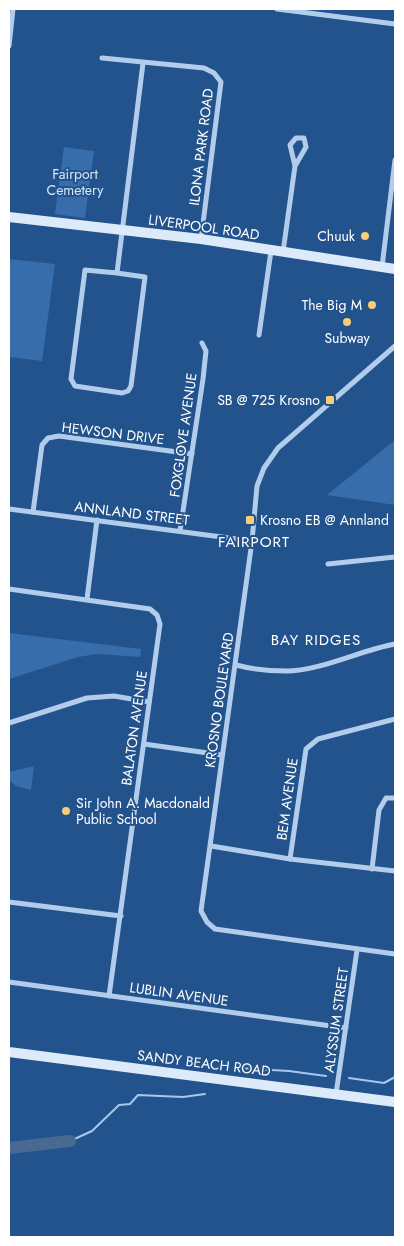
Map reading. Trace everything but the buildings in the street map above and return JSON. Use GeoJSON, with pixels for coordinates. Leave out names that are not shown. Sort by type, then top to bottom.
{"type":"FeatureCollection","features":[{"type":"Feature","properties":{"kind":"street"},"geometry":{"type":"LineString","coordinates":[[9,46],[12,9]]}},
{"type":"Feature","properties":{"kind":"street"},"geometry":{"type":"LineString","coordinates":[[277,9],[395,24]]}},
{"type":"Feature","properties":{"kind":"street","name":"ILONA PARK ROAD"},"geometry":{"type":"LineString","coordinates":[[102,58],[204,68],[214,73],[221,82],[201,239]]}},
{"type":"Feature","properties":{"kind":"street"},"geometry":{"type":"LineString","coordinates":[[117,273],[143,63]]}},
{"type":"Feature","properties":{"kind":"street"},"geometry":{"type":"LineString","coordinates":[[283,253],[295,166],[290,145],[296,138],[304,138],[306,147],[295,166]]}},
{"type":"Feature","properties":{"kind":"street"},"geometry":{"type":"LineString","coordinates":[[382,267],[395,160]]}},
{"type":"Feature","properties":{"kind":"street","name":"LIVERPOOL ROAD"},"geometry":{"type":"LineString","coordinates":[[9,217],[201,239],[395,269]]}},
{"type":"Feature","properties":{"kind":"street"},"geometry":{"type":"LineString","coordinates":[[259,335],[271,251]]}},
{"type":"Feature","properties":{"kind":"street"},"geometry":{"type":"LineString","coordinates":[[85,270],[117,273],[144,277],[131,386],[128,391],[122,393],[75,386],[71,379],[85,270]]}},
{"type":"Feature","properties":{"kind":"street","name":"FOXGLOVE AVENUE"},"geometry":{"type":"LineString","coordinates":[[180,531],[206,350],[202,343]]}},
{"type":"Feature","properties":{"kind":"street","name":"KROSNO BOULEVARD"},"geometry":{"type":"LineString","coordinates":[[395,346],[278,448],[264,468],[257,486],[236,665],[201,911],[207,922],[215,929],[395,954]]}},
{"type":"Feature","properties":{"kind":"street","name":"HEWSON DRIVE"},"geometry":{"type":"LineString","coordinates":[[33,512],[42,445],[48,438],[59,436],[192,454]]}},
{"type":"Feature","properties":{"kind":"street","name":"ANNLAND STREET"},"geometry":{"type":"LineString","coordinates":[[9,509],[252,541]]}},
{"type":"Feature","properties":{"kind":"street"},"geometry":{"type":"LineString","coordinates":[[87,599],[98,520]]}},
{"type":"Feature","properties":{"kind":"street"},"geometry":{"type":"LineString","coordinates":[[328,564],[395,556]]}},
{"type":"Feature","properties":{"kind":"street","name":"BALATON AVENUE"},"geometry":{"type":"LineString","coordinates":[[9,590],[150,609],[157,615],[160,624],[109,996]]}},
{"type":"Feature","properties":{"kind":"street"},"geometry":{"type":"LineString","coordinates":[[236,665],[286,671],[300,670],[395,644]]}},
{"type":"Feature","properties":{"kind":"street"},"geometry":{"type":"LineString","coordinates":[[9,723],[87,698],[114,696],[149,702]]}},
{"type":"Feature","properties":{"kind":"street","name":"BEM AVENUE"},"geometry":{"type":"LineString","coordinates":[[290,859],[306,748],[318,739],[395,719]]}},
{"type":"Feature","properties":{"kind":"street"},"geometry":{"type":"LineString","coordinates":[[144,744],[222,755]]}},
{"type":"Feature","properties":{"kind":"street"},"geometry":{"type":"LineString","coordinates":[[372,869],[379,810],[386,798],[395,798]]}},
{"type":"Feature","properties":{"kind":"street"},"geometry":{"type":"LineString","coordinates":[[211,846],[290,859],[395,871]]}},
{"type":"Feature","properties":{"kind":"street"},"geometry":{"type":"LineString","coordinates":[[9,902],[121,916]]}},
{"type":"Feature","properties":{"kind":"street","name":"ALYSSUM STREET"},"geometry":{"type":"LineString","coordinates":[[336,1094],[357,950]]}},
{"type":"Feature","properties":{"kind":"street","name":"LUBLIN AVENUE"},"geometry":{"type":"LineString","coordinates":[[9,982],[346,1028]]}},
{"type":"Feature","properties":{"kind":"street","name":"SANDY BEACH ROAD"},"geometry":{"type":"LineString","coordinates":[[9,1052],[395,1102]]}},
{"type":"Feature","properties":{"kind":"green space","name":"Fairport Cemetery"},"geometry":{"type":"Polygon","coordinates":[[[64,147],[94,151],[85,218],[55,214],[64,147]]]}},
{"type":"Feature","properties":{"kind":"green space"},"geometry":{"type":"Polygon","coordinates":[[[9,259],[55,264],[42,361],[9,357],[9,259]]]}},
{"type":"Feature","properties":{"kind":"green space"},"geometry":{"type":"Polygon","coordinates":[[[395,440],[395,505],[327,495],[395,440]]]}},
{"type":"Feature","properties":{"kind":"green space"},"geometry":{"type":"Polygon","coordinates":[[[9,633],[141,649],[140,657],[97,654],[78,657],[9,679],[9,633]]]}},
{"type":"Feature","properties":{"kind":"green space"},"geometry":{"type":"Polygon","coordinates":[[[34,766],[31,790],[16,786],[10,781],[9,772],[34,766]]]}},
{"type":"Feature","properties":{"kind":"waterway"},"geometry":{"type":"LineString","coordinates":[[237,1068],[289,1071],[326,1076]]}},
{"type":"Feature","properties":{"kind":"waterway"},"geometry":{"type":"LineString","coordinates":[[349,1078],[384,1083],[395,1077]]}},
{"type":"Feature","properties":{"kind":"waterway"},"geometry":{"type":"LineString","coordinates":[[70,1141],[92,1131],[119,1105],[130,1104],[138,1095],[183,1097],[205,1094]]}},
{"type":"Feature","properties":{"kind":"waterway"},"geometry":{"type":"LineString","coordinates":[[9,1148],[70,1141]]}},
{"type":"Feature","properties":{"kind":"place","name":"Chuuk"},"geometry":{"type":"Point","coordinates":[365,236]}},
{"type":"Feature","properties":{"kind":"place","name":"The Big M"},"geometry":{"type":"Point","coordinates":[372,305]}},
{"type":"Feature","properties":{"kind":"place","name":"Subway"},"geometry":{"type":"Point","coordinates":[347,322]}},
{"type":"Feature","properties":{"kind":"place","name":"SB @ 725 Krosno"},"geometry":{"type":"Point","coordinates":[330,400]}},
{"type":"Feature","properties":{"kind":"place","name":"Krosno EB @ Annland"},"geometry":{"type":"Point","coordinates":[250,520]}},
{"type":"Feature","properties":{"kind":"place","name":"Sir John A. Macdonald Public School"},"geometry":{"type":"Point","coordinates":[66,811]}},
{"type":"Feature","properties":{"kind":"district","name":"FAIRPORT"},"geometry":{"type":"Point","coordinates":[254,542]}},
{"type":"Feature","properties":{"kind":"district","name":"BAY RIDGES"},"geometry":{"type":"Point","coordinates":[316,640]}}]}
